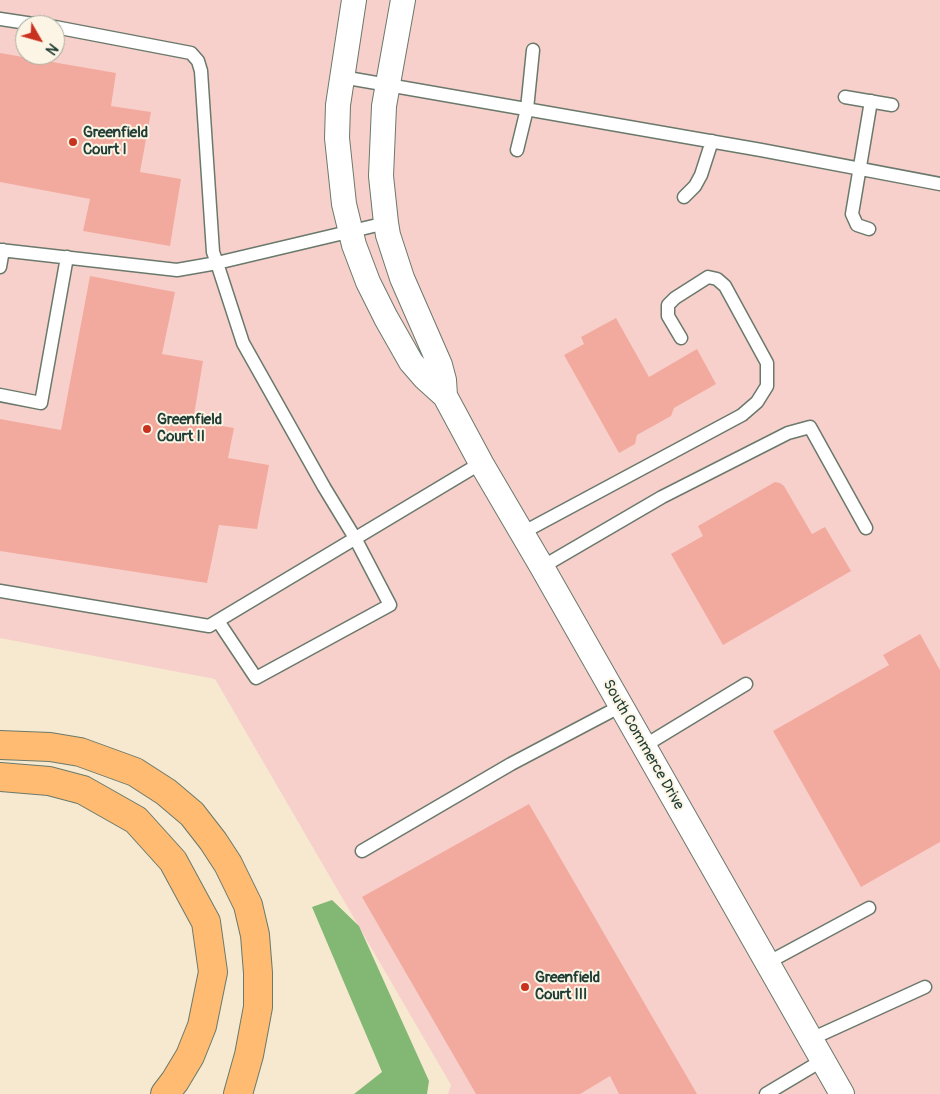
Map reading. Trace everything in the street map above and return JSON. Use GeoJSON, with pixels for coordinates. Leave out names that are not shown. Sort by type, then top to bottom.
{"type":"FeatureCollection","features":[{"type":"Feature","properties":{"kind":"highway"},"geometry":{"type":"LineString","coordinates":[[0,745],[50,747],[80,752],[135,772],[166,792],[192,814],[213,841],[228,864],[248,905],[255,935],[258,1007],[249,1055],[238,1094]]}},
{"type":"Feature","properties":{"kind":"highway"},"geometry":{"type":"LineString","coordinates":[[0,778],[49,781],[83,790],[136,820],[173,861],[206,922],[213,972],[202,1026],[190,1056],[165,1094]]}},
{"type":"Feature","properties":{"kind":"street","name":"South Commerce Drive"},"geometry":{"type":"LineString","coordinates":[[354,0],[338,106],[337,138],[344,204],[354,245],[368,282],[411,362],[445,396],[480,463],[542,567],[842,1094]]}},
{"type":"Feature","properties":{"kind":"street","name":"South Commerce Drive"},"geometry":{"type":"LineString","coordinates":[[403,0],[384,106],[382,176],[386,223],[402,278],[440,365],[444,380],[445,396]]}},
{"type":"Feature","properties":{"kind":"lane"},"geometry":{"type":"LineString","coordinates":[[0,19],[15,21]]}},
{"type":"Feature","properties":{"kind":"lane"},"geometry":{"type":"LineString","coordinates":[[65,29],[191,53],[198,61],[201,71],[213,252],[243,343],[324,487],[356,538],[390,605],[256,678],[218,621]]}},
{"type":"Feature","properties":{"kind":"lane"},"geometry":{"type":"LineString","coordinates":[[518,150],[527,109],[533,50]]}},
{"type":"Feature","properties":{"kind":"lane"},"geometry":{"type":"LineString","coordinates":[[342,77],[712,141],[940,184]]}},
{"type":"Feature","properties":{"kind":"lane"},"geometry":{"type":"LineString","coordinates":[[845,97],[892,105]]}},
{"type":"Feature","properties":{"kind":"lane"},"geometry":{"type":"LineString","coordinates":[[868,229],[858,225],[852,214],[858,168],[871,101]]}},
{"type":"Feature","properties":{"kind":"lane"},"geometry":{"type":"LineString","coordinates":[[684,197],[694,186],[701,174],[712,141]]}},
{"type":"Feature","properties":{"kind":"lane"},"geometry":{"type":"LineString","coordinates":[[0,268],[1,250],[177,270],[217,263],[386,223]]}},
{"type":"Feature","properties":{"kind":"lane"},"geometry":{"type":"LineString","coordinates":[[0,395],[41,403],[67,257]]}},
{"type":"Feature","properties":{"kind":"lane"},"geometry":{"type":"LineString","coordinates":[[522,533],[742,415],[757,402],[767,386],[767,363],[725,286],[717,280],[708,278],[675,298],[668,305],[668,316],[681,338]]}},
{"type":"Feature","properties":{"kind":"lane"},"geometry":{"type":"LineString","coordinates":[[542,567],[662,497],[788,433],[810,428],[866,528]]}},
{"type":"Feature","properties":{"kind":"lane"},"geometry":{"type":"LineString","coordinates":[[0,591],[209,626],[480,463]]}},
{"type":"Feature","properties":{"kind":"lane"},"geometry":{"type":"LineString","coordinates":[[644,746],[746,684]]}},
{"type":"Feature","properties":{"kind":"lane"},"geometry":{"type":"LineString","coordinates":[[362,851],[511,764],[621,706]]}},
{"type":"Feature","properties":{"kind":"lane"},"geometry":{"type":"LineString","coordinates":[[767,963],[869,908]]}},
{"type":"Feature","properties":{"kind":"lane"},"geometry":{"type":"LineString","coordinates":[[811,1039],[925,987]]}},
{"type":"Feature","properties":{"kind":"lane"},"geometry":{"type":"LineString","coordinates":[[766,1094],[823,1060]]}},
{"type":"Feature","properties":{"kind":"shaded area"},"geometry":{"type":"Polygon","coordinates":[[[0,0],[940,0],[940,1094],[448,1094],[451,1085],[215,679],[0,638],[0,0]]]}},
{"type":"Feature","properties":{"kind":"green space"},"geometry":{"type":"Polygon","coordinates":[[[332,900],[359,926],[429,1081],[427,1094],[354,1094],[382,1072],[312,907],[332,900]]]}},
{"type":"Feature","properties":{"kind":"building","name":"Greenfield Court I"},"geometry":{"type":"Polygon","coordinates":[[[0,53],[15,56],[15,65],[65,64],[116,73],[111,106],[151,112],[140,172],[181,179],[170,246],[83,231],[90,199],[0,182],[0,53]]]}},
{"type":"Feature","properties":{"kind":"building","name":"Greenfield Court II"},"geometry":{"type":"Polygon","coordinates":[[[90,276],[175,292],[162,354],[203,361],[193,421],[234,428],[228,458],[269,465],[257,529],[219,525],[207,583],[0,551],[0,419],[61,430],[90,276]]]}},
{"type":"Feature","properties":{"kind":"building"},"geometry":{"type":"Polygon","coordinates":[[[616,318],[649,377],[697,349],[716,384],[674,408],[671,416],[637,435],[635,444],[619,453],[564,355],[584,344],[581,337],[616,318]]]}},
{"type":"Feature","properties":{"kind":"building"},"geometry":{"type":"Polygon","coordinates":[[[775,482],[784,486],[812,534],[825,527],[851,571],[723,645],[671,554],[703,536],[698,526],[775,482]]]}},
{"type":"Feature","properties":{"kind":"building"},"geometry":{"type":"Polygon","coordinates":[[[920,634],[940,670],[940,842],[861,887],[773,731],[889,665],[883,655],[920,634]]]}},
{"type":"Feature","properties":{"kind":"building","name":"Greenfield Court III"},"geometry":{"type":"Polygon","coordinates":[[[529,804],[697,1094],[619,1094],[610,1076],[580,1094],[476,1094],[362,897],[529,804]]]}},
{"type":"Feature","properties":{"kind":"place","name":"Greenfield Court I"},"geometry":{"type":"Point","coordinates":[73,142]}},
{"type":"Feature","properties":{"kind":"place","name":"Greenfield Court II"},"geometry":{"type":"Point","coordinates":[147,429]}},
{"type":"Feature","properties":{"kind":"place","name":"Greenfield Court III"},"geometry":{"type":"Point","coordinates":[525,987]}}]}
